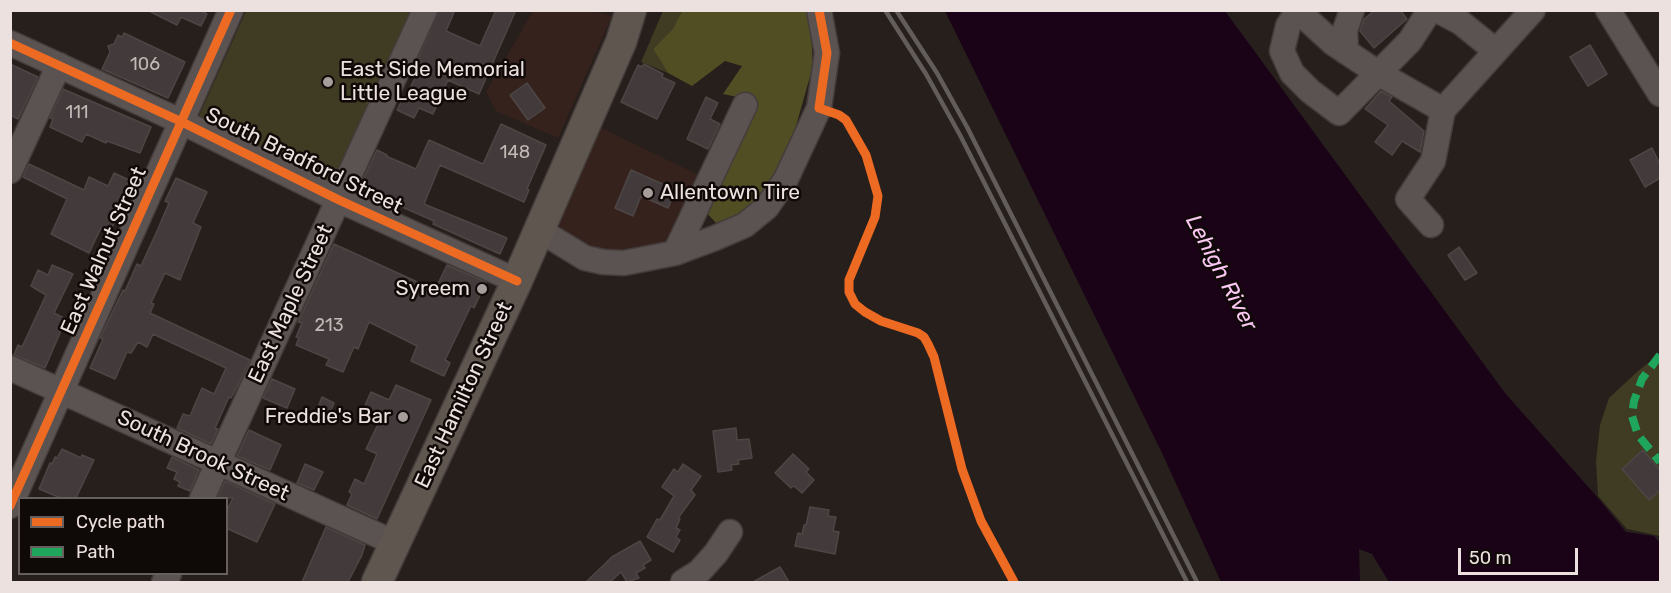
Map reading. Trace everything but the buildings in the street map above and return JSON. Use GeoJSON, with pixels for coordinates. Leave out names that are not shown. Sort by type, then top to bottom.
{"type":"FeatureCollection","features":[{"type":"Feature","properties":{"kind":"main road"},"geometry":{"type":"LineString","coordinates":[[621,42],[631,10]]}},
{"type":"Feature","properties":{"kind":"main road"},"geometry":{"type":"LineString","coordinates":[[621,42],[640,10]]}},
{"type":"Feature","properties":{"kind":"main road","name":"East Hamilton Street"},"geometry":{"type":"LineString","coordinates":[[377,582],[517,281],[621,42]]}},
{"type":"Feature","properties":{"kind":"street","name":"East Maple Street"},"geometry":{"type":"LineString","coordinates":[[202,497],[425,10]]}},
{"type":"Feature","properties":{"kind":"street"},"geometry":{"type":"LineString","coordinates":[[539,230],[585,258],[624,263],[675,252],[745,225],[767,207],[786,179],[819,108],[827,53],[819,10]]}},
{"type":"Feature","properties":{"kind":"street"},"geometry":{"type":"LineString","coordinates":[[1346,52],[1346,30],[1352,10]]}},
{"type":"Feature","properties":{"kind":"street"},"geometry":{"type":"LineString","coordinates":[[1430,10],[1410,41],[1378,73],[1339,113],[1310,91],[1293,72],[1282,51],[1288,26],[1298,11],[1346,52],[1378,73],[1443,110]]}},
{"type":"Feature","properties":{"kind":"street"},"geometry":{"type":"LineString","coordinates":[[1437,10],[1460,22],[1496,51]]}},
{"type":"Feature","properties":{"kind":"street"},"geometry":{"type":"LineString","coordinates":[[1431,225],[1408,199],[1433,161],[1443,110],[1533,10]]}},
{"type":"Feature","properties":{"kind":"street"},"geometry":{"type":"LineString","coordinates":[[1608,10],[1660,94]]}},
{"type":"Feature","properties":{"kind":"street","name":"East Walnut Street"},"geometry":{"type":"LineString","coordinates":[[10,506],[182,122],[223,13]]}},
{"type":"Feature","properties":{"kind":"street","name":"South Bradford Street"},"geometry":{"type":"LineString","coordinates":[[10,43],[182,122],[339,200],[517,281]]}},
{"type":"Feature","properties":{"kind":"street"},"geometry":{"type":"LineString","coordinates":[[10,171],[59,65]]}},
{"type":"Feature","properties":{"kind":"street"},"geometry":{"type":"LineString","coordinates":[[675,252],[745,105]]}},
{"type":"Feature","properties":{"kind":"street","name":"South Brook Street"},"geometry":{"type":"LineString","coordinates":[[10,368],[395,543]]}},
{"type":"Feature","properties":{"kind":"street"},"geometry":{"type":"LineString","coordinates":[[683,582],[699,572],[716,554],[730,532]]}},
{"type":"Feature","properties":{"kind":"shaded area"},"geometry":{"type":"Polygon","coordinates":[[[246,11],[420,11],[335,185],[198,118],[246,11]]]}},
{"type":"Feature","properties":{"kind":"shaded area"},"geometry":{"type":"Polygon","coordinates":[[[533,11],[593,11],[612,16],[558,138],[496,111],[486,92],[533,11]]]}},
{"type":"Feature","properties":{"kind":"shaded area"},"geometry":{"type":"Polygon","coordinates":[[[663,11],[682,11],[673,30],[653,49],[668,73],[641,62],[663,11]]]}},
{"type":"Feature","properties":{"kind":"shaded area"},"geometry":{"type":"Polygon","coordinates":[[[682,11],[807,11],[810,16],[813,66],[794,133],[765,193],[745,212],[716,223],[704,210],[752,100],[723,94],[742,66],[725,61],[692,86],[668,73],[653,49],[673,29],[682,11]]]}},
{"type":"Feature","properties":{"kind":"shaded area"},"geometry":{"type":"Polygon","coordinates":[[[601,128],[705,178],[674,242],[628,253],[595,250],[565,234],[559,224],[601,128]]]}},
{"type":"Feature","properties":{"kind":"shaded area"},"geometry":{"type":"Polygon","coordinates":[[[1660,354],[1660,536],[1627,529],[1598,496],[1596,461],[1600,425],[1609,398],[1660,354]]]}},
{"type":"Feature","properties":{"kind":"water","name":"Lehigh River"},"geometry":{"type":"Polygon","coordinates":[[[945,11],[1225,11],[1505,393],[1626,532],[1654,536],[1660,543],[1660,582],[1389,582],[1372,554],[1359,549],[1360,582],[1221,582],[1162,453],[945,11]]]}},
{"type":"Feature","properties":{"kind":"railway"},"geometry":{"type":"LineString","coordinates":[[885,10],[926,74],[960,135],[1187,582]]}},
{"type":"Feature","properties":{"kind":"railway"},"geometry":{"type":"LineString","coordinates":[[896,10],[937,73],[967,127],[1197,582]]}},
{"type":"Feature","properties":{"kind":"marked path"},"geometry":{"type":"LineString","coordinates":[[1660,355],[1642,379],[1634,401],[1632,416],[1638,435],[1660,462]]}},
{"type":"Feature","properties":{"kind":"cycle path"},"geometry":{"type":"LineString","coordinates":[[10,506],[231,10]]}},
{"type":"Feature","properties":{"kind":"cycle path"},"geometry":{"type":"LineString","coordinates":[[819,10],[827,53],[819,108],[846,120],[866,155],[878,196],[875,217],[849,280],[849,292],[855,304],[865,312],[881,321],[918,333],[928,344],[934,357],[962,469],[981,521],[1014,582]]}},
{"type":"Feature","properties":{"kind":"cycle path"},"geometry":{"type":"LineString","coordinates":[[10,43],[182,122],[339,200],[517,281]]}},
{"type":"Feature","properties":{"kind":"place","name":"East Side Memorial Little League"},"geometry":{"type":"Point","coordinates":[328,82]}},
{"type":"Feature","properties":{"kind":"place","name":"Allentown Tire"},"geometry":{"type":"Point","coordinates":[648,193]}},
{"type":"Feature","properties":{"kind":"place","name":"Syreem"},"geometry":{"type":"Point","coordinates":[482,289]}},
{"type":"Feature","properties":{"kind":"place","name":"Freddie's Bar"},"geometry":{"type":"Point","coordinates":[403,417]}}]}
